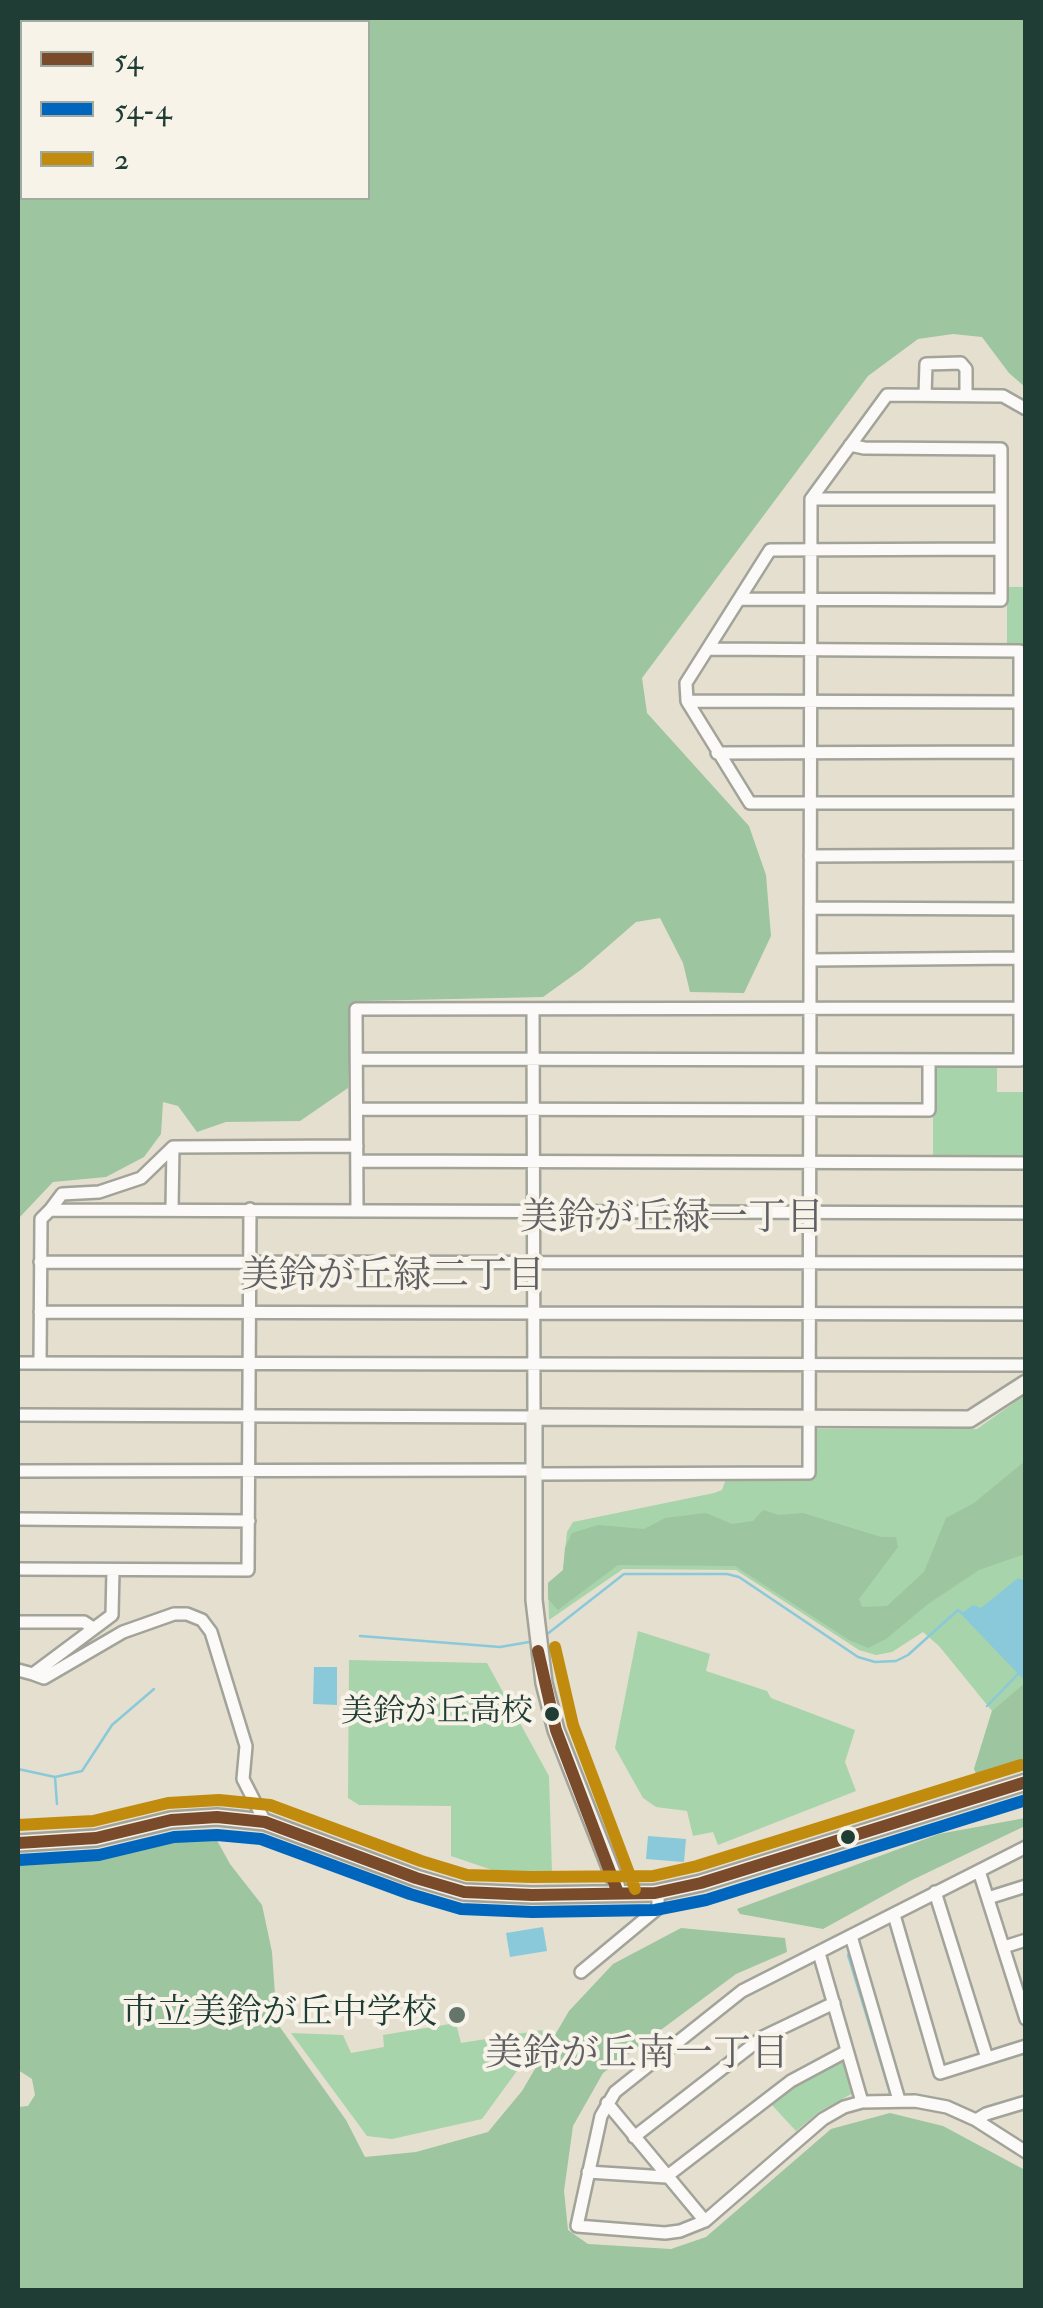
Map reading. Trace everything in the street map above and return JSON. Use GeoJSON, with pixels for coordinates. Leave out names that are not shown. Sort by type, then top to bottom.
{"type":"FeatureCollection","features":[{"type":"Feature","properties":{"kind":"street"},"geometry":{"type":"LineString","coordinates":[[925,395],[926,364],[961,364],[966,369],[966,395]]}},
{"type":"Feature","properties":{"kind":"street"},"geometry":{"type":"LineString","coordinates":[[18,1472],[534,1470],[540,1474],[809,1474],[811,499],[887,395],[1003,396],[1026,409]]}},
{"type":"Feature","properties":{"kind":"street"},"geometry":{"type":"LineString","coordinates":[[741,600],[1001,600],[1001,449],[850,445]]}},
{"type":"Feature","properties":{"kind":"street"},"geometry":{"type":"LineString","coordinates":[[811,499],[1001,499]]}},
{"type":"Feature","properties":{"kind":"street"},"geometry":{"type":"LineString","coordinates":[[1001,549],[770,550],[686,683],[686,701],[750,803],[1020,803]]}},
{"type":"Feature","properties":{"kind":"street"},"geometry":{"type":"LineString","coordinates":[[356,1059],[1020,1060],[1020,651],[708,648]]}},
{"type":"Feature","properties":{"kind":"street"},"geometry":{"type":"LineString","coordinates":[[686,701],[1020,702]]}},
{"type":"Feature","properties":{"kind":"street"},"geometry":{"type":"LineString","coordinates":[[717,753],[1020,752]]}},
{"type":"Feature","properties":{"kind":"street"},"geometry":{"type":"LineString","coordinates":[[810,856],[1023,855]]}},
{"type":"Feature","properties":{"kind":"street"},"geometry":{"type":"LineString","coordinates":[[810,908],[1020,909]]}},
{"type":"Feature","properties":{"kind":"street"},"geometry":{"type":"LineString","coordinates":[[810,960],[1020,958]]}},
{"type":"Feature","properties":{"kind":"street"},"geometry":{"type":"LineString","coordinates":[[357,1210],[356,1009],[1019,1008]]}},
{"type":"Feature","properties":{"kind":"street"},"geometry":{"type":"LineString","coordinates":[[533,1009],[534,1600],[538,1651],[556,1730],[618,1893]]}},
{"type":"Feature","properties":{"kind":"street"},"geometry":{"type":"LineString","coordinates":[[357,1110],[929,1110],[929,1061]]}},
{"type":"Feature","properties":{"kind":"street"},"geometry":{"type":"LineString","coordinates":[[40,1363],[41,1220],[62,1194],[99,1192],[141,1178],[172,1147],[357,1146]]}},
{"type":"Feature","properties":{"kind":"street"},"geometry":{"type":"LineString","coordinates":[[172,1147],[172,1210]]}},
{"type":"Feature","properties":{"kind":"street"},"geometry":{"type":"LineString","coordinates":[[357,1161],[1026,1163]]}},
{"type":"Feature","properties":{"kind":"street"},"geometry":{"type":"LineString","coordinates":[[18,1570],[248,1570],[250,1209]]}},
{"type":"Feature","properties":{"kind":"street"},"geometry":{"type":"LineString","coordinates":[[50,1210],[1026,1213]]}},
{"type":"Feature","properties":{"kind":"street"},"geometry":{"type":"LineString","coordinates":[[40,1262],[1026,1264]]}},
{"type":"Feature","properties":{"kind":"street"},"geometry":{"type":"LineString","coordinates":[[40,1312],[1026,1314]]}},
{"type":"Feature","properties":{"kind":"street"},"geometry":{"type":"LineString","coordinates":[[18,1363],[1026,1365]]}},
{"type":"Feature","properties":{"kind":"street"},"geometry":{"type":"LineString","coordinates":[[18,1415],[970,1419],[1026,1383]]}},
{"type":"Feature","properties":{"kind":"street"},"geometry":{"type":"LineString","coordinates":[[18,1519],[248,1521]]}},
{"type":"Feature","properties":{"kind":"street"},"geometry":{"type":"LineString","coordinates":[[33,1674],[112,1615],[113,1570]]}},
{"type":"Feature","properties":{"kind":"street"},"geometry":{"type":"LineString","coordinates":[[18,1670],[44,1678],[123,1632],[174,1614],[202,1620],[211,1632],[246,1746],[244,1780],[266,1822]]}},
{"type":"Feature","properties":{"kind":"street"},"geometry":{"type":"LineString","coordinates":[[18,1622],[84,1622],[93,1628]]}},
{"type":"Feature","properties":{"kind":"street"},"geometry":{"type":"LineString","coordinates":[[18,1842],[96,1838],[171,1820],[217,1817],[266,1822],[464,1892],[658,1892],[701,1884],[1026,1782]]}},
{"type":"Feature","properties":{"kind":"street"},"geometry":{"type":"LineString","coordinates":[[1026,1847],[742,1991],[615,2092],[606,2103],[577,2226],[665,2233],[705,2221],[823,2119],[862,2102],[932,2102],[976,2120],[1026,2152]]}},
{"type":"Feature","properties":{"kind":"street"},"geometry":{"type":"LineString","coordinates":[[979,1870],[1022,1994],[1026,2019]]}},
{"type":"Feature","properties":{"kind":"street"},"geometry":{"type":"LineString","coordinates":[[988,1898],[1026,1886]]}},
{"type":"Feature","properties":{"kind":"street"},"geometry":{"type":"LineString","coordinates":[[582,1972],[658,1908],[658,1892]]}},
{"type":"Feature","properties":{"kind":"street"},"geometry":{"type":"LineString","coordinates":[[935,1892],[987,2058]]}},
{"type":"Feature","properties":{"kind":"street"},"geometry":{"type":"LineString","coordinates":[[894,1915],[940,2072],[1026,2046]]}},
{"type":"Feature","properties":{"kind":"street"},"geometry":{"type":"LineString","coordinates":[[851,1936],[899,2100]]}},
{"type":"Feature","properties":{"kind":"street"},"geometry":{"type":"LineString","coordinates":[[1004,1947],[1026,1940]]}},
{"type":"Feature","properties":{"kind":"street"},"geometry":{"type":"LineString","coordinates":[[819,1953],[862,2102]]}},
{"type":"Feature","properties":{"kind":"street"},"geometry":{"type":"LineString","coordinates":[[634,2137],[763,2037],[834,2003]]}},
{"type":"Feature","properties":{"kind":"street"},"geometry":{"type":"LineString","coordinates":[[588,2172],[666,2177],[791,2081],[847,2052]]}},
{"type":"Feature","properties":{"kind":"street"},"geometry":{"type":"LineString","coordinates":[[976,2120],[1026,2102]]}},
{"type":"Feature","properties":{"kind":"street"},"geometry":{"type":"LineString","coordinates":[[606,2103],[705,2221]]}},
{"type":"Feature","properties":{"kind":"green space"},"geometry":{"type":"Polygon","coordinates":[[[18,18],[1025,18],[1025,387],[1009,373],[982,337],[953,334],[918,339],[868,376],[642,678],[647,713],[749,826],[766,875],[771,936],[744,993],[690,992],[683,963],[660,918],[636,922],[543,997],[362,1001],[351,1006],[348,1088],[300,1121],[226,1122],[197,1132],[178,1106],[163,1102],[161,1134],[144,1157],[106,1177],[53,1182],[18,1219],[18,18]]]}},
{"type":"Feature","properties":{"kind":"green space"},"geometry":{"type":"Polygon","coordinates":[[[1007,587],[1025,587],[1025,645],[1007,645],[1007,587]]]}},
{"type":"Feature","properties":{"kind":"green space"},"geometry":{"type":"Polygon","coordinates":[[[940,1064],[997,1065],[997,1092],[1025,1092],[1025,1157],[933,1157],[933,1070],[940,1064]]]}},
{"type":"Feature","properties":{"kind":"green space"},"geometry":{"type":"Polygon","coordinates":[[[1025,1395],[1025,1768],[980,1782],[974,1769],[992,1711],[923,1632],[892,1652],[876,1655],[859,1650],[736,1570],[623,1569],[549,1620],[548,1583],[563,1570],[567,1532],[573,1522],[714,1493],[722,1490],[726,1479],[814,1479],[816,1429],[977,1429],[1025,1395]]]}},
{"type":"Feature","properties":{"kind":"green space"},"geometry":{"type":"Polygon","coordinates":[[[1025,1461],[1025,1554],[979,1570],[868,1648],[849,1640],[735,1566],[618,1565],[558,1610],[548,1599],[548,1583],[563,1570],[565,1548],[572,1533],[598,1525],[644,1529],[665,1518],[706,1513],[732,1524],[753,1521],[763,1510],[779,1515],[803,1513],[881,1537],[896,1537],[898,1547],[859,1599],[862,1607],[887,1606],[924,1572],[946,1518],[974,1503],[1025,1461]]]}},
{"type":"Feature","properties":{"kind":"green space"},"geometry":{"type":"Polygon","coordinates":[[[638,1631],[710,1654],[706,1671],[767,1691],[771,1698],[855,1730],[845,1762],[856,1791],[718,1845],[713,1832],[693,1836],[687,1811],[656,1807],[643,1798],[615,1748],[638,1631]]]}},
{"type":"Feature","properties":{"kind":"green space"},"geometry":{"type":"Polygon","coordinates":[[[349,1660],[487,1663],[549,1776],[552,1872],[495,1871],[451,1856],[451,1806],[359,1805],[348,1798],[349,1660]]]}},
{"type":"Feature","properties":{"kind":"green space"},"geometry":{"type":"Polygon","coordinates":[[[1025,1683],[1025,1768],[980,1782],[974,1769],[992,1711],[1025,1683]]]}},
{"type":"Feature","properties":{"kind":"green space"},"geometry":{"type":"Polygon","coordinates":[[[1025,1818],[1025,1826],[910,1881],[823,1929],[740,1914],[737,1909],[939,1834],[1025,1818]]]}},
{"type":"Feature","properties":{"kind":"green space"},"geometry":{"type":"Polygon","coordinates":[[[213,1833],[230,1864],[262,1905],[272,1952],[277,2023],[346,2120],[365,2157],[416,2152],[488,2132],[522,2091],[569,2011],[613,1964],[681,1928],[785,1938],[787,1952],[736,1974],[603,2073],[573,2126],[564,2191],[568,2230],[588,2244],[671,2249],[706,2237],[831,2129],[890,2113],[943,2126],[1025,2170],[1025,2290],[18,2290],[18,2107],[28,2106],[35,2095],[32,2079],[18,2070],[18,1860],[63,1863],[172,1837],[213,1833]]]}},
{"type":"Feature","properties":{"kind":"green space"},"geometry":{"type":"Polygon","coordinates":[[[456,2023],[461,2043],[542,2030],[543,2035],[482,2119],[392,2139],[367,2136],[291,2033],[343,2035],[351,2053],[384,2047],[383,2035],[456,2023]]]}},
{"type":"Feature","properties":{"kind":"green space"},"geometry":{"type":"Polygon","coordinates":[[[846,2061],[857,2091],[820,2111],[796,2131],[770,2103],[792,2085],[846,2061]]]}},
{"type":"Feature","properties":{"kind":"water"},"geometry":{"type":"Polygon","coordinates":[[[1018,1578],[1025,1581],[1025,1681],[961,1614],[973,1605],[981,1608],[1018,1578]]]}},
{"type":"Feature","properties":{"kind":"water"},"geometry":{"type":"Polygon","coordinates":[[[314,1667],[337,1667],[337,1705],[313,1704],[314,1667]]]}},
{"type":"Feature","properties":{"kind":"water"},"geometry":{"type":"Polygon","coordinates":[[[648,1836],[686,1839],[684,1862],[646,1859],[648,1836]]]}},
{"type":"Feature","properties":{"kind":"water"},"geometry":{"type":"Polygon","coordinates":[[[543,1927],[547,1951],[510,1957],[506,1933],[543,1927]]]}},
{"type":"Feature","properties":{"kind":"waterway"},"geometry":{"type":"LineString","coordinates":[[546,1635],[624,1574],[739,1577],[858,1657],[875,1662],[896,1661],[908,1655],[958,1610],[962,1613]]}},
{"type":"Feature","properties":{"kind":"waterway"},"geometry":{"type":"LineString","coordinates":[[360,1636],[500,1647],[535,1641]]}},
{"type":"Feature","properties":{"kind":"waterway"},"geometry":{"type":"LineString","coordinates":[[987,1706],[1026,1666]]}},
{"type":"Feature","properties":{"kind":"waterway"},"geometry":{"type":"LineString","coordinates":[[18,1769],[55,1777],[82,1771],[112,1725],[154,1689]]}},
{"type":"Feature","properties":{"kind":"waterway"},"geometry":{"type":"LineString","coordinates":[[55,1777],[57,1804]]}},
{"type":"Feature","properties":{"kind":"waterway"},"geometry":{"type":"LineString","coordinates":[[848,1955],[888,2086]]}},
{"type":"Feature","properties":{"kind":"transit line","name":"2"},"geometry":{"type":"LineString","coordinates":[[555,1647],[573,1725],[635,1889]]}},
{"type":"Feature","properties":{"kind":"transit line","name":"54"},"geometry":{"type":"LineString","coordinates":[[538,1651],[556,1730],[618,1893]]}},
{"type":"Feature","properties":{"kind":"transit line","name":"2"},"geometry":{"type":"LineString","coordinates":[[18,1825],[93,1821],[168,1803],[219,1800],[270,1805],[467,1875],[653,1876],[697,1866],[1021,1765]]}},
{"type":"Feature","properties":{"kind":"transit line","name":"54"},"geometry":{"type":"LineString","coordinates":[[18,1843],[96,1838],[171,1820],[217,1817],[265,1822],[464,1892],[655,1893],[701,1883],[1026,1782]]}},
{"type":"Feature","properties":{"kind":"transit line","name":"54-4"},"geometry":{"type":"LineString","coordinates":[[19,1860],[99,1855],[174,1837],[217,1835],[261,1839],[461,1909],[655,1910],[706,1900],[1026,1800]]}},
{"type":"Feature","properties":{"kind":"place","name":"美鈴が丘高校"},"geometry":{"type":"Point","coordinates":[552,1714]}},
{"type":"Feature","properties":{"kind":"place","name":"市立美鈴が丘中学校"},"geometry":{"type":"Point","coordinates":[457,2015]}},
{"type":"Feature","properties":{"kind":"district","name":"美鈴が丘緑一丁目"},"geometry":{"type":"Point","coordinates":[672,1221]}},
{"type":"Feature","properties":{"kind":"district","name":"美鈴が丘緑二丁目"},"geometry":{"type":"Point","coordinates":[393,1279]}},
{"type":"Feature","properties":{"kind":"district","name":"美鈴が丘南一丁目"},"geometry":{"type":"Point","coordinates":[637,2057]}}]}
